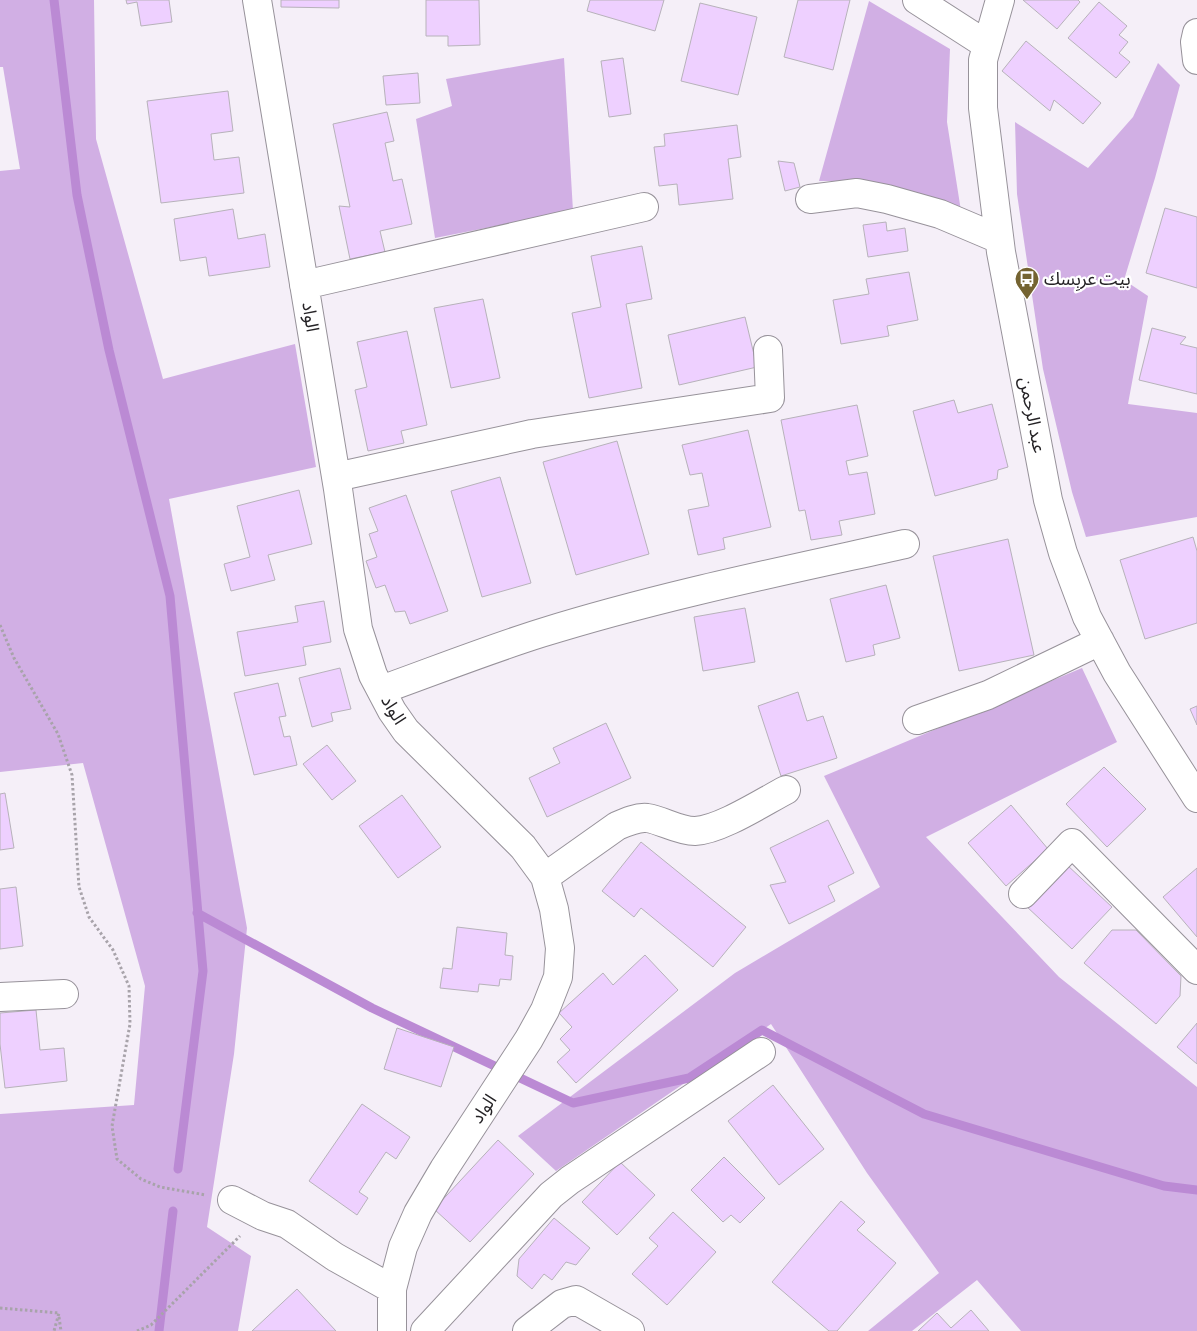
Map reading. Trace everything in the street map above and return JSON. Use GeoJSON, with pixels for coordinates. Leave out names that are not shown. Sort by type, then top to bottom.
{"type":"FeatureCollection","features":[{"type":"Feature","properties":{"kind":"street","name":"الواد"},"geometry":{"type":"LineString","coordinates":[[257,0],[336,477],[358,629],[373,675],[392,711],[406,731],[523,847],[545,877],[554,909],[560,948],[558,977],[545,1010],[530,1039],[444,1169],[418,1213],[403,1247],[392,1289],[392,1331]]}},
{"type":"Feature","properties":{"kind":"street"},"geometry":{"type":"LineString","coordinates":[[918,0],[987,46]]}},
{"type":"Feature","properties":{"kind":"street","name":"عبد الرحمن"},"geometry":{"type":"LineString","coordinates":[[1000,0],[982,60],[983,108],[999,239],[1048,500],[1063,553],[1087,617],[1138,706],[1197,798]]}},
{"type":"Feature","properties":{"kind":"street"},"geometry":{"type":"LineString","coordinates":[[810,199],[857,192],[887,198],[940,214],[999,239]]}},
{"type":"Feature","properties":{"kind":"street"},"geometry":{"type":"LineString","coordinates":[[304,285],[644,207]]}},
{"type":"Feature","properties":{"kind":"street"},"geometry":{"type":"LineString","coordinates":[[336,477],[532,434],[770,398],[768,350]]}},
{"type":"Feature","properties":{"kind":"street"},"geometry":{"type":"LineString","coordinates":[[381,690],[541,633],[579,622],[646,604],[905,544]]}},
{"type":"Feature","properties":{"kind":"street"},"geometry":{"type":"LineString","coordinates":[[917,720],[988,695],[1100,641]]}},
{"type":"Feature","properties":{"kind":"street"},"geometry":{"type":"LineString","coordinates":[[545,877],[617,826],[630,820],[647,818],[695,831],[718,826],[786,790]]}},
{"type":"Feature","properties":{"kind":"street"},"geometry":{"type":"LineString","coordinates":[[1023,894],[1072,843],[1197,970]]}},
{"type":"Feature","properties":{"kind":"street"},"geometry":{"type":"LineString","coordinates":[[0,997],[64,994]]}},
{"type":"Feature","properties":{"kind":"street"},"geometry":{"type":"LineString","coordinates":[[425,1331],[551,1196],[570,1180],[761,1052]]}},
{"type":"Feature","properties":{"kind":"street"},"geometry":{"type":"LineString","coordinates":[[232,1200],[263,1216],[287,1224],[335,1257],[392,1289]]}},
{"type":"Feature","properties":{"kind":"street"},"geometry":{"type":"LineString","coordinates":[[527,1331],[562,1304],[576,1300],[630,1331]]}},
{"type":"Feature","properties":{"kind":"path"},"geometry":{"type":"LineString","coordinates":[[0,625],[14,658],[58,734],[72,775],[79,887],[89,917],[113,950],[129,986],[130,1024],[112,1126],[117,1159],[142,1179],[160,1187],[232,1200]]}},
{"type":"Feature","properties":{"kind":"path"},"geometry":{"type":"LineString","coordinates":[[137,1331],[151,1325],[234,1241],[263,1216]]}},
{"type":"Feature","properties":{"kind":"path"},"geometry":{"type":"LineString","coordinates":[[0,1308],[59,1313]]}},
{"type":"Feature","properties":{"kind":"path"},"geometry":{"type":"LineString","coordinates":[[54,1331],[59,1313]]}},
{"type":"Feature","properties":{"kind":"path"},"geometry":{"type":"LineString","coordinates":[[59,1313],[61,1331]]}},
{"type":"Feature","properties":{"kind":"shaded area"},"geometry":{"type":"Polygon","coordinates":[[[0,0],[94,0],[96,139],[163,379],[295,344],[316,467],[169,499],[247,928],[234,1054],[207,1227],[251,1256],[238,1331],[0,1331],[0,1114],[134,1105],[145,986],[83,763],[0,772],[0,171],[20,169],[3,67],[0,67],[0,0]]]}},
{"type":"Feature","properties":{"kind":"shaded area"},"geometry":{"type":"Polygon","coordinates":[[[869,1],[950,49],[947,122],[961,211],[858,181],[819,181],[869,1]]]}},
{"type":"Feature","properties":{"kind":"shaded area"},"geometry":{"type":"Polygon","coordinates":[[[564,58],[573,211],[435,238],[416,119],[452,106],[446,79],[564,58]]]}},
{"type":"Feature","properties":{"kind":"shaded area"},"geometry":{"type":"Polygon","coordinates":[[[1158,63],[1180,85],[1155,178],[1124,280],[1148,296],[1128,404],[1197,413],[1197,517],[1086,537],[1072,492],[1043,369],[1017,194],[1015,122],[1088,168],[1133,117],[1158,63]]]}},
{"type":"Feature","properties":{"kind":"shaded area"},"geometry":{"type":"Polygon","coordinates":[[[1082,668],[1117,742],[926,837],[1059,977],[1197,1087],[1197,1331],[1021,1331],[977,1280],[912,1331],[868,1331],[939,1273],[867,1173],[771,1024],[556,1171],[518,1136],[735,973],[880,887],[824,776],[1082,668]]]}},
{"type":"Feature","properties":{"kind":"building"},"geometry":{"type":"Polygon","coordinates":[[[126,0],[169,0],[172,22],[141,26],[137,2],[127,4],[126,0]]]}},
{"type":"Feature","properties":{"kind":"building"},"geometry":{"type":"Polygon","coordinates":[[[281,0],[339,0],[339,8],[281,7],[281,0]]]}},
{"type":"Feature","properties":{"kind":"building"},"geometry":{"type":"Polygon","coordinates":[[[426,0],[479,0],[480,45],[448,46],[448,36],[426,36],[426,0]]]}},
{"type":"Feature","properties":{"kind":"building"},"geometry":{"type":"Polygon","coordinates":[[[590,0],[664,0],[655,31],[587,11],[590,0]]]}},
{"type":"Feature","properties":{"kind":"building"},"geometry":{"type":"Polygon","coordinates":[[[798,0],[850,0],[833,70],[784,57],[798,0]]]}},
{"type":"Feature","properties":{"kind":"building"},"geometry":{"type":"Polygon","coordinates":[[[1023,0],[1078,0],[1080,2],[1057,29],[1023,0]]]}},
{"type":"Feature","properties":{"kind":"building"},"geometry":{"type":"Polygon","coordinates":[[[1099,2],[1127,26],[1119,35],[1128,42],[1119,53],[1130,62],[1116,78],[1068,38],[1099,2]]]}},
{"type":"Feature","properties":{"kind":"building"},"geometry":{"type":"Polygon","coordinates":[[[700,3],[757,17],[738,95],[681,81],[700,3]]]}},
{"type":"Feature","properties":{"kind":"building"},"geometry":{"type":"Polygon","coordinates":[[[1026,41],[1101,103],[1083,124],[1054,100],[1050,111],[1002,71],[1026,41]]]}},
{"type":"Feature","properties":{"kind":"building"},"geometry":{"type":"Polygon","coordinates":[[[623,58],[631,114],[609,117],[601,61],[623,58]]]}},
{"type":"Feature","properties":{"kind":"building"},"geometry":{"type":"Polygon","coordinates":[[[418,73],[420,103],[386,105],[383,76],[418,73]]]}},
{"type":"Feature","properties":{"kind":"building"},"geometry":{"type":"Polygon","coordinates":[[[228,91],[233,131],[211,134],[214,160],[239,157],[244,193],[161,203],[147,101],[228,91]]]}},
{"type":"Feature","properties":{"kind":"building"},"geometry":{"type":"Polygon","coordinates":[[[387,112],[394,141],[385,143],[393,181],[402,179],[412,224],[380,231],[385,252],[350,259],[339,206],[350,207],[333,124],[387,112]]]}},
{"type":"Feature","properties":{"kind":"building"},"geometry":{"type":"Polygon","coordinates":[[[737,125],[741,157],[728,159],[733,199],[679,205],[677,184],[659,186],[654,147],[665,146],[664,134],[737,125]]]}},
{"type":"Feature","properties":{"kind":"building"},"geometry":{"type":"Polygon","coordinates":[[[778,161],[794,163],[800,187],[785,191],[778,161]]]}},
{"type":"Feature","properties":{"kind":"building"},"geometry":{"type":"Polygon","coordinates":[[[1165,208],[1197,217],[1197,288],[1146,273],[1165,208]]]}},
{"type":"Feature","properties":{"kind":"building"},"geometry":{"type":"Polygon","coordinates":[[[233,209],[238,239],[265,234],[270,267],[209,276],[206,257],[180,261],[174,219],[233,209]]]}},
{"type":"Feature","properties":{"kind":"building"},"geometry":{"type":"Polygon","coordinates":[[[886,222],[887,231],[905,228],[908,251],[868,257],[863,225],[886,222]]]}},
{"type":"Feature","properties":{"kind":"building"},"geometry":{"type":"Polygon","coordinates":[[[642,246],[652,299],[626,304],[642,388],[589,398],[572,313],[601,307],[591,256],[642,246]]]}},
{"type":"Feature","properties":{"kind":"building"},"geometry":{"type":"Polygon","coordinates":[[[909,272],[918,320],[887,326],[889,336],[841,344],[833,300],[869,294],[866,279],[909,272]]]}},
{"type":"Feature","properties":{"kind":"building"},"geometry":{"type":"Polygon","coordinates":[[[483,299],[500,378],[451,388],[434,308],[483,299]]]}},
{"type":"Feature","properties":{"kind":"building"},"geometry":{"type":"Polygon","coordinates":[[[745,317],[757,367],[679,385],[668,335],[745,317]]]}},
{"type":"Feature","properties":{"kind":"building"},"geometry":{"type":"Polygon","coordinates":[[[1152,328],[1186,337],[1180,344],[1197,348],[1197,394],[1139,380],[1152,328]]]}},
{"type":"Feature","properties":{"kind":"building"},"geometry":{"type":"Polygon","coordinates":[[[407,331],[427,425],[401,431],[404,443],[368,451],[355,390],[367,387],[357,342],[407,331]]]}},
{"type":"Feature","properties":{"kind":"building"},"geometry":{"type":"Polygon","coordinates":[[[954,400],[958,413],[992,404],[1008,467],[998,470],[997,479],[935,496],[913,411],[954,400]]]}},
{"type":"Feature","properties":{"kind":"building"},"geometry":{"type":"Polygon","coordinates":[[[857,405],[868,456],[846,461],[849,475],[867,472],[875,514],[839,521],[842,535],[811,540],[805,510],[799,511],[781,420],[857,405]]]}},
{"type":"Feature","properties":{"kind":"building"},"geometry":{"type":"Polygon","coordinates":[[[748,430],[771,527],[723,538],[725,549],[698,555],[688,510],[709,506],[702,473],[690,475],[682,445],[748,430]]]}},
{"type":"Feature","properties":{"kind":"building"},"geometry":{"type":"Polygon","coordinates":[[[617,441],[649,554],[576,575],[543,462],[617,441]]]}},
{"type":"Feature","properties":{"kind":"building"},"geometry":{"type":"Polygon","coordinates":[[[500,477],[531,583],[482,597],[451,491],[500,477]]]}},
{"type":"Feature","properties":{"kind":"building"},"geometry":{"type":"Polygon","coordinates":[[[299,490],[312,544],[268,555],[275,580],[231,591],[224,564],[250,557],[237,506],[299,490]]]}},
{"type":"Feature","properties":{"kind":"building"},"geometry":{"type":"Polygon","coordinates":[[[406,495],[448,611],[410,624],[405,611],[395,612],[385,585],[376,588],[366,561],[377,557],[369,534],[378,531],[369,508],[406,495]]]}},
{"type":"Feature","properties":{"kind":"building"},"geometry":{"type":"Polygon","coordinates":[[[1193,537],[1197,551],[1197,623],[1145,639],[1120,560],[1193,537]]]}},
{"type":"Feature","properties":{"kind":"building"},"geometry":{"type":"Polygon","coordinates":[[[1008,539],[1034,655],[959,671],[933,556],[1008,539]]]}},
{"type":"Feature","properties":{"kind":"building"},"geometry":{"type":"Polygon","coordinates":[[[886,585],[900,638],[873,645],[875,655],[846,662],[830,599],[886,585]]]}},
{"type":"Feature","properties":{"kind":"building"},"geometry":{"type":"Polygon","coordinates":[[[324,601],[331,642],[303,647],[306,665],[245,676],[237,632],[298,622],[295,606],[324,601]]]}},
{"type":"Feature","properties":{"kind":"building"},"geometry":{"type":"Polygon","coordinates":[[[745,608],[755,662],[703,671],[694,617],[745,608]]]}},
{"type":"Feature","properties":{"kind":"building"},"geometry":{"type":"Polygon","coordinates":[[[340,668],[351,709],[331,713],[333,721],[312,727],[299,678],[340,668]]]}},
{"type":"Feature","properties":{"kind":"building"},"geometry":{"type":"Polygon","coordinates":[[[278,683],[286,716],[279,717],[284,737],[290,736],[297,765],[254,775],[234,693],[278,683]]]}},
{"type":"Feature","properties":{"kind":"building"},"geometry":{"type":"Polygon","coordinates":[[[798,692],[807,721],[823,716],[837,758],[781,776],[758,706],[798,692]]]}},
{"type":"Feature","properties":{"kind":"building"},"geometry":{"type":"Polygon","coordinates":[[[1197,706],[1197,725],[1190,709],[1197,706]]]}},
{"type":"Feature","properties":{"kind":"building"},"geometry":{"type":"Polygon","coordinates":[[[606,723],[631,778],[547,817],[529,778],[560,763],[553,748],[606,723]]]}},
{"type":"Feature","properties":{"kind":"building"},"geometry":{"type":"Polygon","coordinates":[[[327,745],[356,781],[332,800],[303,764],[327,745]]]}},
{"type":"Feature","properties":{"kind":"building"},"geometry":{"type":"Polygon","coordinates":[[[1104,767],[1146,809],[1107,847],[1066,804],[1104,767]]]}},
{"type":"Feature","properties":{"kind":"building"},"geometry":{"type":"Polygon","coordinates":[[[5,793],[14,848],[0,850],[0,794],[5,793]]]}},
{"type":"Feature","properties":{"kind":"building"},"geometry":{"type":"Polygon","coordinates":[[[402,795],[441,847],[398,878],[359,826],[402,795]]]}},
{"type":"Feature","properties":{"kind":"building"},"geometry":{"type":"Polygon","coordinates":[[[1011,805],[1048,849],[1006,886],[968,843],[1011,805]]]}},
{"type":"Feature","properties":{"kind":"building"},"geometry":{"type":"Polygon","coordinates":[[[828,820],[854,873],[828,886],[835,901],[789,924],[770,885],[786,882],[770,848],[828,820]]]}},
{"type":"Feature","properties":{"kind":"building"},"geometry":{"type":"Polygon","coordinates":[[[641,842],[746,927],[713,967],[641,908],[634,917],[602,891],[641,842]]]}},
{"type":"Feature","properties":{"kind":"building"},"geometry":{"type":"Polygon","coordinates":[[[1066,864],[1112,907],[1072,949],[1026,906],[1066,864]]]}},
{"type":"Feature","properties":{"kind":"building"},"geometry":{"type":"Polygon","coordinates":[[[1197,868],[1197,937],[1163,897],[1197,868]]]}},
{"type":"Feature","properties":{"kind":"building"},"geometry":{"type":"Polygon","coordinates":[[[16,887],[23,946],[0,949],[0,889],[16,887]]]}},
{"type":"Feature","properties":{"kind":"building"},"geometry":{"type":"Polygon","coordinates":[[[457,927],[507,933],[505,955],[513,956],[511,980],[500,979],[499,986],[479,984],[478,992],[440,988],[443,968],[452,969],[457,927]]]}},
{"type":"Feature","properties":{"kind":"building"},"geometry":{"type":"Polygon","coordinates":[[[1112,930],[1136,930],[1181,976],[1180,996],[1156,1024],[1084,963],[1112,930]]]}},
{"type":"Feature","properties":{"kind":"building"},"geometry":{"type":"Polygon","coordinates":[[[645,955],[678,990],[576,1083],[557,1062],[570,1050],[560,1039],[572,1027],[559,1013],[603,973],[613,985],[645,955]]]}},
{"type":"Feature","properties":{"kind":"building"},"geometry":{"type":"Polygon","coordinates":[[[36,1010],[40,1050],[64,1048],[67,1081],[5,1088],[0,1044],[0,1013],[36,1010]]]}},
{"type":"Feature","properties":{"kind":"building"},"geometry":{"type":"Polygon","coordinates":[[[1197,1023],[1197,1064],[1177,1047],[1197,1023]]]}},
{"type":"Feature","properties":{"kind":"building"},"geometry":{"type":"Polygon","coordinates":[[[397,1028],[454,1047],[441,1087],[384,1069],[397,1028]]]}},
{"type":"Feature","properties":{"kind":"building"},"geometry":{"type":"Polygon","coordinates":[[[773,1085],[824,1149],[779,1185],[728,1121],[773,1085]]]}},
{"type":"Feature","properties":{"kind":"building"},"geometry":{"type":"Polygon","coordinates":[[[362,1104],[410,1137],[396,1159],[386,1152],[359,1192],[368,1198],[357,1215],[309,1181],[362,1104]]]}},
{"type":"Feature","properties":{"kind":"building"},"geometry":{"type":"Polygon","coordinates":[[[498,1140],[534,1174],[470,1242],[434,1209],[498,1140]]]}},
{"type":"Feature","properties":{"kind":"building"},"geometry":{"type":"Polygon","coordinates":[[[724,1157],[765,1198],[740,1223],[731,1215],[723,1222],[691,1190],[724,1157]]]}},
{"type":"Feature","properties":{"kind":"building"},"geometry":{"type":"Polygon","coordinates":[[[620,1162],[655,1195],[617,1235],[582,1202],[620,1162]]]}},
{"type":"Feature","properties":{"kind":"building"},"geometry":{"type":"Polygon","coordinates":[[[841,1201],[865,1222],[857,1230],[896,1263],[837,1331],[829,1331],[772,1282],[841,1201]]]}},
{"type":"Feature","properties":{"kind":"building"},"geometry":{"type":"Polygon","coordinates":[[[673,1212],[716,1252],[667,1305],[632,1274],[658,1246],[649,1238],[673,1212]]]}},
{"type":"Feature","properties":{"kind":"building"},"geometry":{"type":"Polygon","coordinates":[[[554,1218],[590,1248],[576,1265],[566,1262],[552,1280],[544,1274],[532,1289],[517,1276],[519,1259],[554,1218]]]}},
{"type":"Feature","properties":{"kind":"building"},"geometry":{"type":"Polygon","coordinates":[[[297,1289],[336,1331],[252,1331],[297,1289]]]}},
{"type":"Feature","properties":{"kind":"building"},"geometry":{"type":"Polygon","coordinates":[[[971,1310],[989,1331],[918,1331],[937,1313],[951,1328],[971,1310]]]}},
{"type":"Feature","properties":{"kind":"waterway"},"geometry":{"type":"LineString","coordinates":[[54,0],[77,195],[109,350],[170,596],[203,971],[178,1169]]}},
{"type":"Feature","properties":{"kind":"waterway"},"geometry":{"type":"LineString","coordinates":[[197,913],[372,1008],[573,1103],[689,1078],[762,1030],[924,1114],[1164,1186],[1197,1190]]}},
{"type":"Feature","properties":{"kind":"waterway"},"geometry":{"type":"LineString","coordinates":[[159,1331],[173,1211]]}},
{"type":"Feature","properties":{"kind":"place","name":"بيت عربِسك"},"geometry":{"type":"Point","coordinates":[1027,300]}}]}
